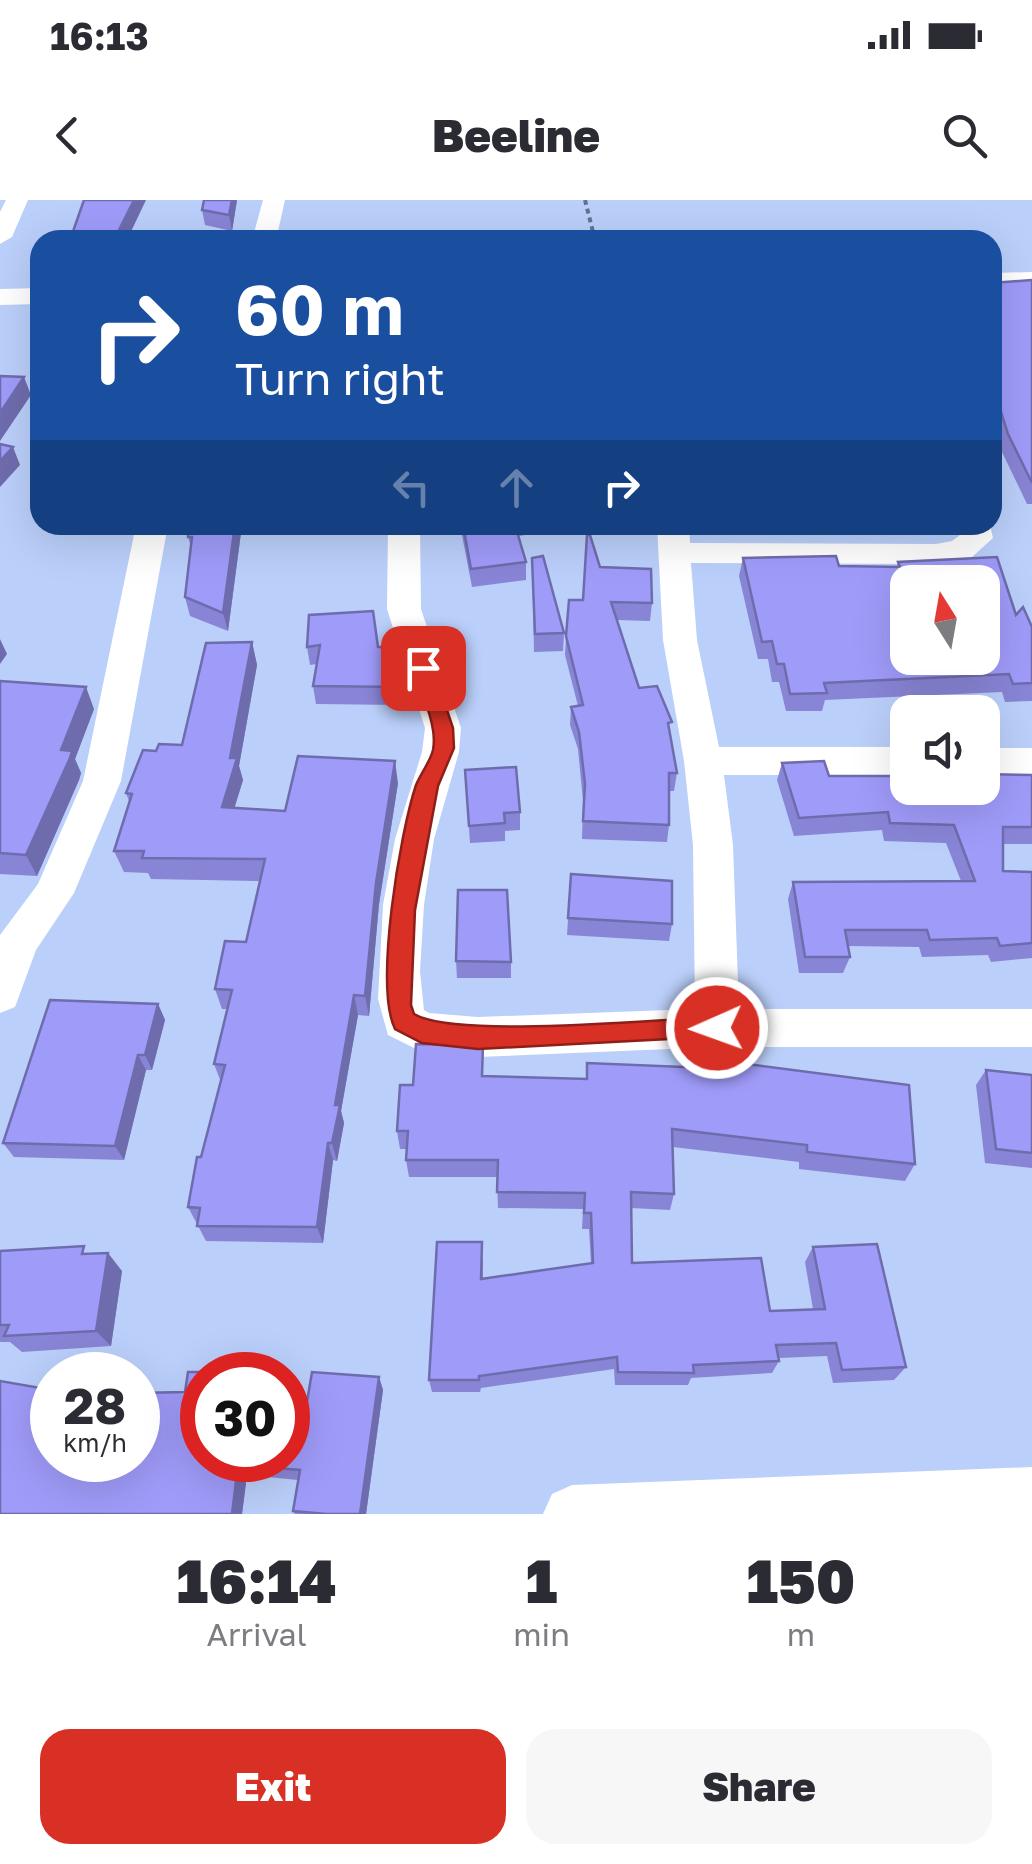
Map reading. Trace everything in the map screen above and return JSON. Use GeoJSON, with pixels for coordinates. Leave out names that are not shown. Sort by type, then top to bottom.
{"type":"FeatureCollection","features":[{"type":"Feature","properties":{"kind":"street"},"geometry":{"type":"LineString","coordinates":[[0,237],[17,200]]}},
{"type":"Feature","properties":{"kind":"street"},"geometry":{"type":"LineString","coordinates":[[266,230],[274,200]]}},
{"type":"Feature","properties":{"kind":"street"},"geometry":{"type":"LineString","coordinates":[[1002,280],[1032,280]]}},
{"type":"Feature","properties":{"kind":"street"},"geometry":{"type":"LineString","coordinates":[[0,297],[30,296]]}},
{"type":"Feature","properties":{"kind":"street"},"geometry":{"type":"LineString","coordinates":[[0,994],[17,943],[54,893],[102,781],[150,535]]}},
{"type":"Feature","properties":{"kind":"street"},"geometry":{"type":"LineString","coordinates":[[404,535],[404,609],[442,728],[444,748],[427,786],[404,910],[398,1005],[404,1021],[422,1032],[478,1038],[717,1028],[1032,1028]]}},
{"type":"Feature","properties":{"kind":"street"},"geometry":{"type":"LineString","coordinates":[[717,1028],[714,845],[680,640],[674,539],[936,554],[961,550],[977,535]]}},
{"type":"Feature","properties":{"kind":"street"},"geometry":{"type":"LineString","coordinates":[[703,761],[890,762]]}},
{"type":"Feature","properties":{"kind":"street"},"geometry":{"type":"LineString","coordinates":[[1000,762],[1032,762]]}},
{"type":"Feature","properties":{"kind":"street"},"geometry":{"type":"LineString","coordinates":[[572,1514],[1032,1495]]}},
{"type":"Feature","properties":{"kind":"path"},"geometry":{"type":"LineString","coordinates":[[586,200],[593,230]]}},
{"type":"Feature","properties":{"kind":"building"},"geometry":{"type":"Polygon","coordinates":[[[84,200],[134,200],[119,230],[74,230],[84,200]]]}},
{"type":"Feature","properties":{"kind":"building"},"geometry":{"type":"Polygon","coordinates":[[[204,200],[232,200],[229,215],[202,210],[204,200]]]}},
{"type":"Feature","properties":{"kind":"building"},"geometry":{"type":"Polygon","coordinates":[[[1032,280],[1032,483],[1002,415],[1002,282],[1032,280]]]}},
{"type":"Feature","properties":{"kind":"building"},"geometry":{"type":"Polygon","coordinates":[[[0,376],[24,377],[0,413],[0,376]]]}},
{"type":"Feature","properties":{"kind":"building"},"geometry":{"type":"Polygon","coordinates":[[[0,444],[13,447],[0,461],[0,444]]]}},
{"type":"Feature","properties":{"kind":"building"},"geometry":{"type":"Polygon","coordinates":[[[234,535],[223,613],[185,597],[192,537],[188,537],[234,535]]]}},
{"type":"Feature","properties":{"kind":"building"},"geometry":{"type":"Polygon","coordinates":[[[465,535],[518,535],[526,562],[471,569],[465,535]]]}},
{"type":"Feature","properties":{"kind":"building"},"geometry":{"type":"Polygon","coordinates":[[[587,535],[600,567],[651,569],[652,603],[611,602],[639,688],[657,686],[672,722],[668,723],[677,773],[669,773],[669,825],[583,821],[585,784],[579,732],[571,707],[583,705],[566,636],[569,600],[583,600],[587,535]]]}},
{"type":"Feature","properties":{"kind":"building"},"geometry":{"type":"Polygon","coordinates":[[[543,556],[564,633],[535,634],[532,558],[543,556]]]}},
{"type":"Feature","properties":{"kind":"building"},"geometry":{"type":"Polygon","coordinates":[[[836,556],[839,566],[890,567],[890,675],[988,675],[824,683],[827,693],[790,694],[784,664],[777,664],[772,641],[762,642],[743,558],[836,556]]]}},
{"type":"Feature","properties":{"kind":"building"},"geometry":{"type":"Polygon","coordinates":[[[997,557],[1000,565],[898,562],[997,557]]]}},
{"type":"Feature","properties":{"kind":"building"},"geometry":{"type":"Polygon","coordinates":[[[1000,566],[1016,615],[1023,607],[1032,627],[1032,683],[1013,684],[1009,674],[1000,674],[1000,566]]]}},
{"type":"Feature","properties":{"kind":"building"},"geometry":{"type":"Polygon","coordinates":[[[373,611],[378,647],[399,647],[403,660],[400,687],[313,686],[320,645],[307,647],[309,615],[373,611]]]}},
{"type":"Feature","properties":{"kind":"building"},"geometry":{"type":"Polygon","coordinates":[[[252,642],[230,758],[237,758],[222,807],[285,811],[298,756],[395,761],[376,883],[365,996],[354,995],[335,1105],[340,1105],[332,1143],[328,1143],[317,1227],[197,1226],[200,1208],[188,1207],[197,1157],[201,1157],[225,1065],[214,1064],[232,990],[215,989],[225,941],[246,942],[265,859],[142,858],[144,851],[114,851],[132,794],[126,793],[143,750],[156,751],[159,744],[182,745],[206,643],[252,642]]]}},
{"type":"Feature","properties":{"kind":"building"},"geometry":{"type":"Polygon","coordinates":[[[0,681],[86,687],[61,750],[72,751],[70,758],[26,855],[0,853],[0,681]]]}},
{"type":"Feature","properties":{"kind":"building"},"geometry":{"type":"Polygon","coordinates":[[[824,761],[829,776],[890,776],[890,805],[1000,805],[1000,774],[1032,775],[1032,827],[1003,827],[1003,871],[1032,872],[1032,943],[1000,946],[997,938],[930,940],[927,930],[845,930],[850,957],[805,957],[793,882],[975,881],[954,825],[890,823],[888,812],[799,818],[782,763],[824,761]]]}},
{"type":"Feature","properties":{"kind":"building"},"geometry":{"type":"Polygon","coordinates":[[[516,767],[520,812],[504,813],[505,823],[469,826],[465,770],[516,767]]]}},
{"type":"Feature","properties":{"kind":"building"},"geometry":{"type":"Polygon","coordinates":[[[571,874],[672,881],[672,924],[568,918],[571,874]]]}},
{"type":"Feature","properties":{"kind":"building"},"geometry":{"type":"Polygon","coordinates":[[[458,890],[507,890],[511,962],[456,961],[458,890]]]}},
{"type":"Feature","properties":{"kind":"building"},"geometry":{"type":"Polygon","coordinates":[[[50,1000],[158,1004],[145,1055],[138,1055],[115,1146],[3,1143],[50,1000]]]}},
{"type":"Feature","properties":{"kind":"building"},"geometry":{"type":"Polygon","coordinates":[[[416,1044],[483,1045],[482,1076],[587,1079],[587,1063],[708,1068],[708,1059],[909,1085],[915,1164],[807,1152],[807,1145],[672,1129],[674,1194],[631,1192],[632,1263],[761,1258],[770,1311],[825,1309],[813,1247],[877,1244],[906,1367],[842,1370],[836,1343],[776,1345],[779,1361],[693,1365],[694,1373],[618,1372],[617,1357],[479,1376],[479,1380],[429,1380],[437,1242],[482,1242],[481,1279],[593,1263],[591,1213],[584,1213],[585,1193],[497,1192],[498,1160],[406,1160],[408,1131],[397,1131],[400,1085],[413,1085],[416,1044]]]}},
{"type":"Feature","properties":{"kind":"building"},"geometry":{"type":"Polygon","coordinates":[[[986,1070],[1032,1075],[1032,1153],[996,1149],[986,1070]]]}},
{"type":"Feature","properties":{"kind":"building"},"geometry":{"type":"Polygon","coordinates":[[[84,1246],[82,1254],[108,1253],[96,1331],[4,1336],[9,1325],[0,1325],[0,1251],[84,1246]]]}},
{"type":"Feature","properties":{"kind":"building"},"geometry":{"type":"Polygon","coordinates":[[[312,1372],[379,1377],[360,1514],[293,1511],[298,1482],[310,1482],[312,1372]]]}},
{"type":"Feature","properties":{"kind":"building"},"geometry":{"type":"Polygon","coordinates":[[[0,1381],[30,1386],[30,1482],[160,1482],[160,1393],[180,1392],[180,1482],[236,1482],[232,1514],[0,1514],[0,1381]]]}},
{"type":"Feature","properties":{"kind":"route"},"geometry":{"type":"LineString","coordinates":[[423,668],[442,728],[444,748],[427,786],[404,910],[398,1005],[404,1021],[422,1032],[478,1038],[717,1028]]}}]}
